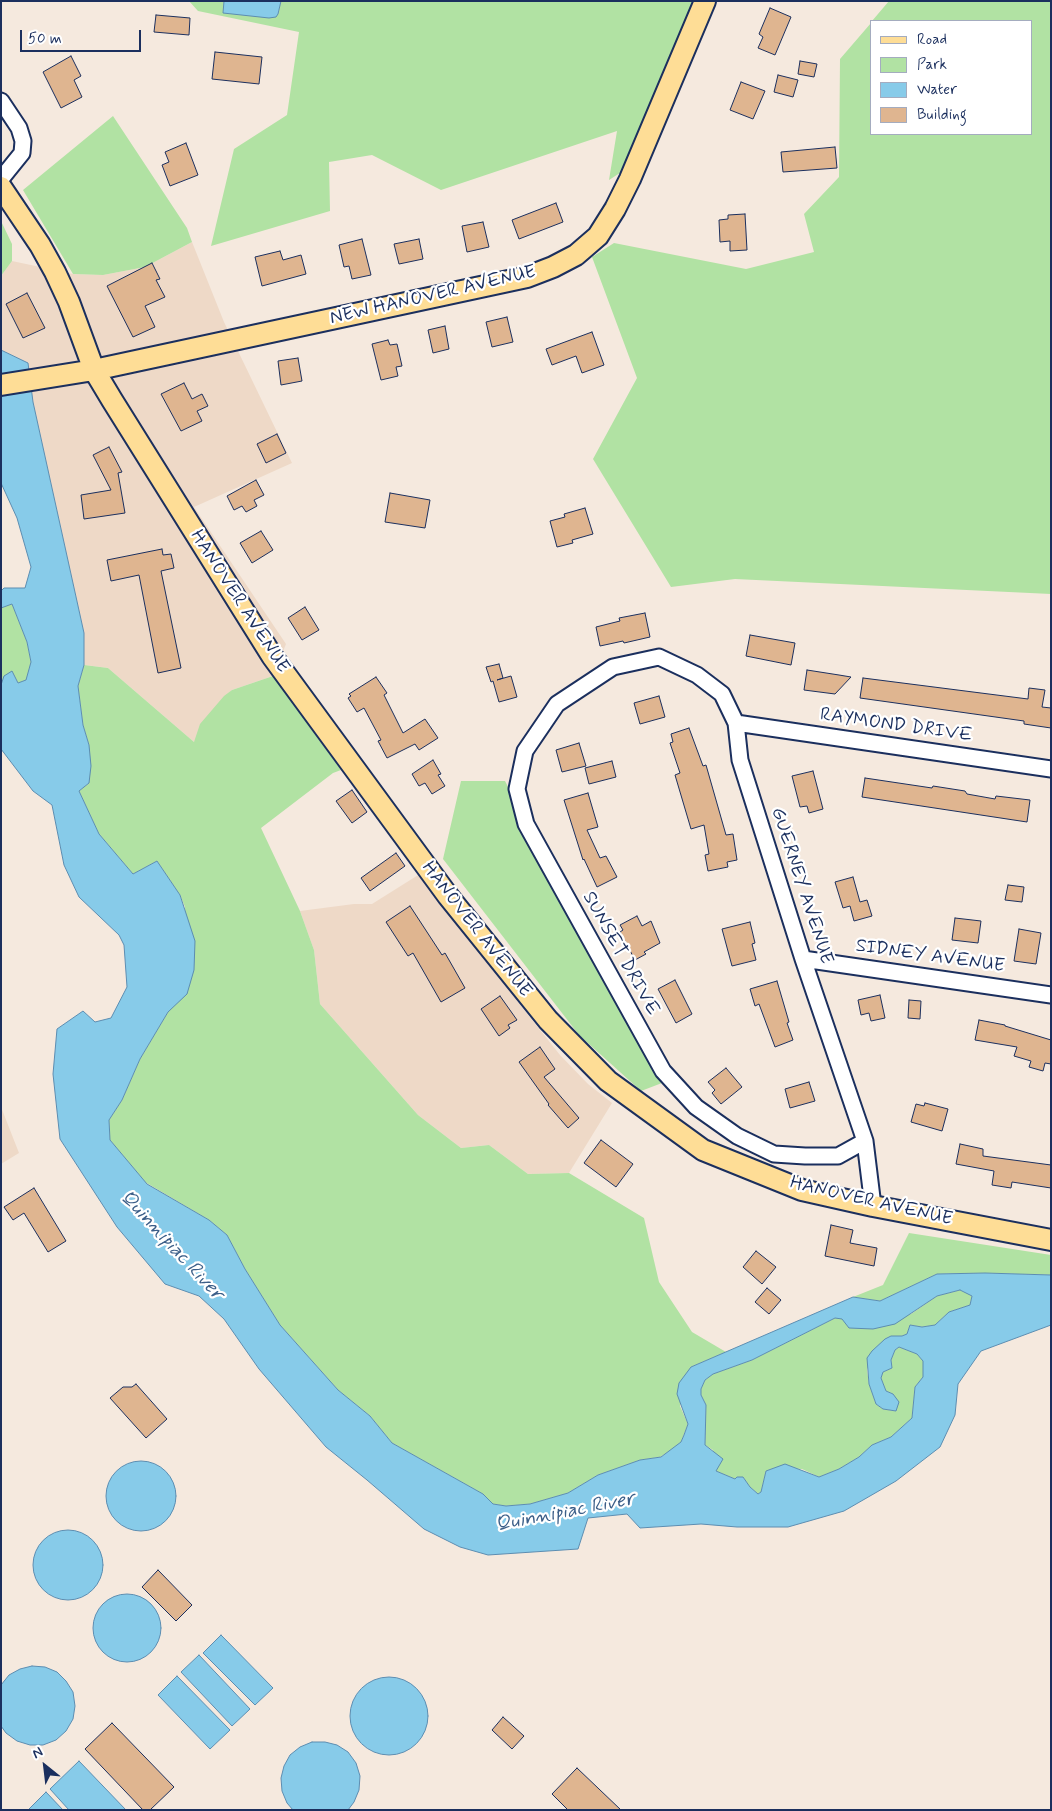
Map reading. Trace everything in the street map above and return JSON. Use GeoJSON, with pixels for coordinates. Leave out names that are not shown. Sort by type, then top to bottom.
{"type":"FeatureCollection","features":[{"type":"Feature","properties":{"kind":"main road","name":"NEW HANOVER AVENUE"},"geometry":{"type":"LineString","coordinates":[[1,385],[94,370],[527,277],[553,267],[576,255],[598,236],[615,209],[634,170],[705,1]]}},
{"type":"Feature","properties":{"kind":"main road","name":"HANOVER AVENUE"},"geometry":{"type":"LineString","coordinates":[[1,187],[40,245],[54,272],[69,302],[94,370],[272,656],[448,896],[548,1020],[608,1082],[703,1150],[802,1190],[873,1206],[1051,1240]]}},
{"type":"Feature","properties":{"kind":"street"},"geometry":{"type":"LineString","coordinates":[[1,101],[19,128],[23,141],[22,153],[1,179]]}},
{"type":"Feature","properties":{"kind":"street","name":"GUERNEY AVENUE"},"geometry":{"type":"LineString","coordinates":[[613,667],[659,657],[697,675],[722,694],[736,723],[740,760],[803,959],[865,1141],[873,1206]]}},
{"type":"Feature","properties":{"kind":"street","name":"SUNSET DRIVE"},"geometry":{"type":"LineString","coordinates":[[613,667],[557,704],[525,751],[517,789],[526,824],[663,1071],[696,1107],[737,1136],[774,1154],[838,1156],[865,1141]]}},
{"type":"Feature","properties":{"kind":"street","name":"RAYMOND DRIVE"},"geometry":{"type":"LineString","coordinates":[[736,723],[1051,769]]}},
{"type":"Feature","properties":{"kind":"street","name":"SIDNEY AVENUE"},"geometry":{"type":"LineString","coordinates":[[803,959],[1051,995]]}},
{"type":"Feature","properties":{"kind":"shaded area"},"geometry":{"type":"Polygon","coordinates":[[[192,242],[224,322],[292,463],[194,507],[286,644],[273,676],[232,690],[194,742],[108,668],[84,665],[84,633],[33,402],[28,363],[1,350],[1,276],[12,261],[73,274],[103,275],[145,267],[192,242]]]}},
{"type":"Feature","properties":{"kind":"shaded area"},"geometry":{"type":"Polygon","coordinates":[[[423,872],[521,1006],[560,1055],[588,1084],[612,1103],[569,1173],[528,1174],[489,1145],[461,1148],[418,1115],[320,1004],[314,950],[300,911],[354,904],[372,904],[423,872]]]}},
{"type":"Feature","properties":{"kind":"shaded area"},"geometry":{"type":"Polygon","coordinates":[[[1,1107],[19,1153],[1,1164],[1,1107]]]}},
{"type":"Feature","properties":{"kind":"green space"},"geometry":{"type":"Polygon","coordinates":[[[189,1],[224,1],[223,12],[278,14],[281,1],[694,1],[623,171],[609,180],[617,131],[441,190],[372,155],[329,162],[330,211],[211,246],[234,149],[287,115],[299,32],[198,11],[189,1]]]}},
{"type":"Feature","properties":{"kind":"green space"},"geometry":{"type":"Polygon","coordinates":[[[889,1],[1051,1],[1051,594],[735,579],[671,587],[593,459],[637,378],[592,257],[614,243],[746,269],[814,252],[804,214],[839,177],[840,59],[870,24],[870,135],[1032,135],[1032,20],[873,20],[889,1]]]}},
{"type":"Feature","properties":{"kind":"green space"},"geometry":{"type":"Polygon","coordinates":[[[113,116],[187,228],[192,242],[145,267],[103,275],[73,274],[23,190],[113,116]]]}},
{"type":"Feature","properties":{"kind":"green space"},"geometry":{"type":"Polygon","coordinates":[[[1,221],[12,244],[12,261],[1,276],[1,221]]]}},
{"type":"Feature","properties":{"kind":"green space"},"geometry":{"type":"Polygon","coordinates":[[[12,604],[27,642],[31,662],[27,680],[18,683],[12,672],[1,685],[1,608],[12,604]]]}},
{"type":"Feature","properties":{"kind":"green space"},"geometry":{"type":"Polygon","coordinates":[[[84,665],[108,668],[194,742],[200,724],[224,696],[232,690],[273,676],[341,770],[333,773],[261,828],[300,911],[314,950],[320,1004],[418,1115],[461,1148],[489,1145],[528,1174],[569,1173],[644,1218],[659,1282],[692,1332],[726,1352],[691,1367],[680,1406],[688,1424],[681,1442],[670,1451],[660,1457],[640,1460],[598,1475],[568,1493],[530,1504],[506,1506],[493,1504],[483,1494],[392,1443],[370,1416],[338,1390],[280,1325],[245,1269],[227,1235],[209,1220],[145,1182],[110,1140],[109,1120],[122,1100],[140,1059],[168,1012],[185,907],[180,895],[157,861],[133,874],[99,834],[79,791],[89,783],[89,745],[83,725],[78,686],[84,665]]]}},
{"type":"Feature","properties":{"kind":"green space"},"geometry":{"type":"Polygon","coordinates":[[[461,781],[505,781],[662,1083],[641,1091],[579,1035],[443,859],[461,781]]]}},
{"type":"Feature","properties":{"kind":"green space"},"geometry":{"type":"Polygon","coordinates":[[[909,1233],[1051,1255],[1051,1275],[937,1274],[880,1301],[853,1297],[883,1285],[909,1233]]]}},
{"type":"Feature","properties":{"kind":"green space"},"geometry":{"type":"Polygon","coordinates":[[[960,1290],[972,1295],[970,1305],[949,1312],[935,1325],[922,1327],[910,1325],[907,1334],[891,1336],[867,1369],[869,1384],[876,1404],[883,1409],[895,1411],[893,1394],[886,1391],[881,1378],[883,1372],[892,1368],[891,1360],[895,1350],[899,1347],[917,1354],[923,1361],[923,1377],[915,1387],[912,1418],[891,1437],[872,1445],[859,1457],[839,1469],[819,1477],[802,1469],[776,1468],[766,1471],[761,1492],[758,1494],[743,1477],[735,1479],[716,1471],[713,1450],[705,1445],[706,1405],[701,1395],[701,1389],[705,1380],[713,1374],[752,1360],[835,1318],[911,1314],[937,1296],[960,1290]]]}},
{"type":"Feature","properties":{"kind":"water"},"geometry":{"type":"Polygon","coordinates":[[[224,1],[281,1],[276,17],[269,18],[223,13],[224,1]]]}},
{"type":"Feature","properties":{"kind":"water","name":"Quinnipiac River"},"geometry":{"type":"Polygon","coordinates":[[[1,350],[28,363],[33,402],[84,633],[84,665],[78,686],[91,766],[89,783],[79,791],[99,834],[133,874],[157,861],[180,895],[195,941],[194,970],[187,994],[168,1012],[140,1059],[122,1100],[109,1120],[110,1140],[147,1184],[209,1220],[227,1235],[245,1269],[280,1325],[338,1390],[370,1416],[392,1443],[483,1494],[493,1504],[506,1506],[530,1504],[568,1493],[598,1475],[640,1460],[661,1457],[681,1442],[688,1424],[677,1394],[679,1383],[691,1367],[853,1297],[880,1301],[937,1274],[1051,1275],[1051,1325],[981,1351],[958,1384],[955,1415],[940,1447],[896,1481],[844,1511],[788,1527],[737,1527],[701,1524],[640,1528],[627,1514],[588,1518],[578,1549],[488,1555],[460,1547],[424,1529],[326,1447],[259,1369],[224,1319],[199,1296],[165,1284],[117,1227],[60,1139],[53,1074],[57,1029],[83,1011],[95,1022],[111,1018],[127,987],[124,945],[119,935],[79,897],[64,865],[52,805],[33,791],[1,749],[1,685],[4,676],[12,671],[18,683],[26,680],[31,662],[27,642],[12,604],[1,608],[1,591],[4,588],[25,588],[31,567],[17,518],[1,483],[1,350]],[[960,1290],[937,1296],[895,1324],[873,1329],[849,1328],[842,1319],[835,1318],[752,1360],[713,1374],[705,1380],[701,1389],[701,1395],[706,1405],[705,1445],[723,1459],[716,1471],[735,1479],[743,1477],[758,1494],[761,1492],[766,1471],[785,1464],[819,1477],[839,1469],[859,1457],[872,1445],[891,1437],[912,1418],[915,1387],[923,1377],[923,1361],[917,1354],[899,1347],[895,1350],[891,1360],[892,1368],[883,1372],[881,1378],[886,1391],[893,1394],[899,1402],[896,1411],[883,1409],[876,1404],[869,1384],[867,1358],[885,1339],[891,1336],[907,1334],[910,1325],[922,1327],[935,1325],[949,1312],[970,1305],[972,1296],[960,1290]]]}},
{"type":"Feature","properties":{"kind":"water"},"geometry":{"type":"Polygon","coordinates":[[[141,1461],[154,1464],[166,1471],[173,1483],[176,1496],[173,1509],[166,1521],[154,1528],[141,1531],[128,1528],[116,1521],[109,1509],[106,1496],[109,1483],[116,1471],[128,1464],[141,1461]]]}},
{"type":"Feature","properties":{"kind":"water"},"geometry":{"type":"Polygon","coordinates":[[[68,1530],[81,1533],[93,1540],[100,1552],[103,1565],[100,1578],[93,1590],[81,1597],[68,1600],[55,1597],[43,1590],[36,1578],[33,1565],[36,1552],[43,1540],[55,1533],[68,1530]]]}},
{"type":"Feature","properties":{"kind":"water"},"geometry":{"type":"Polygon","coordinates":[[[127,1594],[140,1597],[151,1604],[158,1615],[161,1628],[158,1641],[151,1652],[140,1659],[127,1662],[114,1659],[103,1652],[96,1641],[93,1628],[96,1615],[103,1604],[114,1597],[127,1594]]]}},
{"type":"Feature","properties":{"kind":"water"},"geometry":{"type":"Polygon","coordinates":[[[221,1635],[273,1688],[255,1705],[203,1653],[221,1635]]]}},
{"type":"Feature","properties":{"kind":"water"},"geometry":{"type":"Polygon","coordinates":[[[199,1655],[250,1709],[232,1726],[181,1672],[199,1655]]]}},
{"type":"Feature","properties":{"kind":"water"},"geometry":{"type":"Polygon","coordinates":[[[32,1666],[45,1667],[57,1672],[73,1692],[75,1706],[73,1719],[66,1731],[56,1740],[43,1745],[30,1745],[17,1741],[6,1733],[1,1726],[1,1685],[9,1675],[20,1669],[32,1666]]]}},
{"type":"Feature","properties":{"kind":"water"},"geometry":{"type":"Polygon","coordinates":[[[177,1676],[230,1730],[210,1749],[158,1695],[177,1676]]]}},
{"type":"Feature","properties":{"kind":"water"},"geometry":{"type":"Polygon","coordinates":[[[389,1677],[404,1680],[421,1694],[425,1701],[428,1716],[425,1731],[411,1748],[404,1752],[389,1755],[374,1752],[357,1738],[353,1731],[350,1716],[353,1701],[367,1684],[374,1680],[389,1677]]]}},
{"type":"Feature","properties":{"kind":"water"},"geometry":{"type":"Polygon","coordinates":[[[312,1742],[325,1742],[337,1745],[348,1752],[356,1763],[360,1776],[359,1790],[348,1810],[293,1810],[287,1803],[282,1791],[281,1778],[284,1766],[290,1755],[300,1747],[312,1742]]]}},
{"type":"Feature","properties":{"kind":"water"},"geometry":{"type":"Polygon","coordinates":[[[79,1761],[126,1810],[69,1810],[50,1789],[79,1761]]]}},
{"type":"Feature","properties":{"kind":"water"},"geometry":{"type":"Polygon","coordinates":[[[46,1792],[63,1810],[28,1810],[46,1792]]]}},
{"type":"Feature","properties":{"kind":"building"},"geometry":{"type":"Polygon","coordinates":[[[770,8],[791,17],[775,55],[758,48],[763,37],[759,34],[770,8]]]}},
{"type":"Feature","properties":{"kind":"building"},"geometry":{"type":"Polygon","coordinates":[[[156,15],[190,18],[189,35],[154,32],[156,15]]]}},
{"type":"Feature","properties":{"kind":"building"},"geometry":{"type":"Polygon","coordinates":[[[215,52],[262,57],[259,84],[212,79],[215,52]]]}},
{"type":"Feature","properties":{"kind":"building"},"geometry":{"type":"Polygon","coordinates":[[[71,56],[81,76],[74,80],[82,97],[61,108],[43,72],[71,56]]]}},
{"type":"Feature","properties":{"kind":"building"},"geometry":{"type":"Polygon","coordinates":[[[800,61],[817,64],[814,77],[798,74],[800,61]]]}},
{"type":"Feature","properties":{"kind":"building"},"geometry":{"type":"Polygon","coordinates":[[[778,75],[798,80],[793,97],[774,92],[778,75]]]}},
{"type":"Feature","properties":{"kind":"building"},"geometry":{"type":"Polygon","coordinates":[[[741,82],[765,91],[753,119],[730,110],[741,82]]]}},
{"type":"Feature","properties":{"kind":"building"},"geometry":{"type":"Polygon","coordinates":[[[186,143],[198,175],[170,186],[162,165],[169,162],[165,152],[186,143]]]}},
{"type":"Feature","properties":{"kind":"building"},"geometry":{"type":"Polygon","coordinates":[[[835,147],[837,168],[783,172],[781,152],[835,147]]]}},
{"type":"Feature","properties":{"kind":"building"},"geometry":{"type":"Polygon","coordinates":[[[556,203],[563,222],[519,239],[512,220],[556,203]]]}},
{"type":"Feature","properties":{"kind":"building"},"geometry":{"type":"Polygon","coordinates":[[[745,214],[747,250],[730,251],[730,241],[720,242],[719,220],[728,219],[728,215],[745,214]]]}},
{"type":"Feature","properties":{"kind":"building"},"geometry":{"type":"Polygon","coordinates":[[[483,222],[489,247],[467,252],[462,226],[483,222]]]}},
{"type":"Feature","properties":{"kind":"building"},"geometry":{"type":"Polygon","coordinates":[[[362,239],[371,275],[352,279],[349,266],[344,267],[339,245],[362,239]]]}},
{"type":"Feature","properties":{"kind":"building"},"geometry":{"type":"Polygon","coordinates":[[[419,239],[423,259],[399,264],[394,244],[419,239]]]}},
{"type":"Feature","properties":{"kind":"building"},"geometry":{"type":"Polygon","coordinates":[[[280,251],[283,260],[301,255],[306,274],[262,286],[255,257],[280,251]]]}},
{"type":"Feature","properties":{"kind":"building"},"geometry":{"type":"Polygon","coordinates":[[[152,263],[160,279],[156,280],[165,297],[145,306],[155,327],[133,337],[107,286],[152,263]]]}},
{"type":"Feature","properties":{"kind":"building"},"geometry":{"type":"Polygon","coordinates":[[[27,293],[45,328],[23,338],[6,304],[27,293]]]}},
{"type":"Feature","properties":{"kind":"building"},"geometry":{"type":"Polygon","coordinates":[[[507,317],[513,342],[492,347],[486,322],[507,317]]]}},
{"type":"Feature","properties":{"kind":"building"},"geometry":{"type":"Polygon","coordinates":[[[445,326],[449,349],[433,353],[428,330],[445,326]]]}},
{"type":"Feature","properties":{"kind":"building"},"geometry":{"type":"Polygon","coordinates":[[[592,332],[604,365],[582,373],[576,356],[552,365],[546,349],[592,332]]]}},
{"type":"Feature","properties":{"kind":"building"},"geometry":{"type":"Polygon","coordinates":[[[388,340],[390,345],[397,344],[402,366],[396,367],[398,376],[381,380],[372,344],[388,340]]]}},
{"type":"Feature","properties":{"kind":"building"},"geometry":{"type":"Polygon","coordinates":[[[298,358],[302,381],[281,385],[278,361],[298,358]]]}},
{"type":"Feature","properties":{"kind":"building"},"geometry":{"type":"Polygon","coordinates":[[[184,383],[192,399],[202,394],[208,406],[197,411],[202,421],[181,431],[161,394],[184,383]]]}},
{"type":"Feature","properties":{"kind":"building"},"geometry":{"type":"Polygon","coordinates":[[[277,434],[286,453],[266,463],[257,444],[277,434]]]}},
{"type":"Feature","properties":{"kind":"building"},"geometry":{"type":"Polygon","coordinates":[[[109,447],[122,472],[118,473],[125,513],[84,519],[81,495],[111,490],[93,455],[109,447]]]}},
{"type":"Feature","properties":{"kind":"building"},"geometry":{"type":"Polygon","coordinates":[[[256,480],[264,495],[254,500],[257,506],[246,512],[242,506],[234,510],[227,496],[256,480]]]}},
{"type":"Feature","properties":{"kind":"building"},"geometry":{"type":"Polygon","coordinates":[[[390,493],[430,500],[425,528],[385,522],[390,493]]]}},
{"type":"Feature","properties":{"kind":"building"},"geometry":{"type":"Polygon","coordinates":[[[585,508],[593,534],[572,540],[573,543],[557,547],[550,521],[565,517],[564,514],[585,508]]]}},
{"type":"Feature","properties":{"kind":"building"},"geometry":{"type":"Polygon","coordinates":[[[261,531],[273,550],[252,563],[240,543],[261,531]]]}},
{"type":"Feature","properties":{"kind":"building"},"geometry":{"type":"Polygon","coordinates":[[[162,549],[163,555],[171,554],[174,568],[161,571],[181,668],[158,673],[139,575],[111,581],[107,560],[162,549]]]}},
{"type":"Feature","properties":{"kind":"building"},"geometry":{"type":"Polygon","coordinates":[[[305,607],[319,630],[302,640],[288,618],[305,607]]]}},
{"type":"Feature","properties":{"kind":"building"},"geometry":{"type":"Polygon","coordinates":[[[645,613],[650,637],[600,646],[596,627],[620,621],[619,618],[645,613]]]}},
{"type":"Feature","properties":{"kind":"building"},"geometry":{"type":"Polygon","coordinates":[[[750,635],[795,643],[791,665],[746,656],[750,635]]]}},
{"type":"Feature","properties":{"kind":"building"},"geometry":{"type":"Polygon","coordinates":[[[499,664],[503,678],[497,680],[511,676],[517,697],[499,702],[493,681],[491,682],[486,667],[499,664]]]}},
{"type":"Feature","properties":{"kind":"building"},"geometry":{"type":"Polygon","coordinates":[[[807,670],[851,677],[835,694],[804,690],[807,670]]]}},
{"type":"Feature","properties":{"kind":"building"},"geometry":{"type":"Polygon","coordinates":[[[376,677],[387,693],[384,695],[403,733],[425,719],[438,738],[419,750],[415,744],[387,758],[378,741],[381,740],[364,708],[357,712],[348,698],[351,696],[349,694],[376,677]]]}},
{"type":"Feature","properties":{"kind":"building"},"geometry":{"type":"Polygon","coordinates":[[[863,678],[1028,699],[1029,688],[1045,690],[1042,707],[1051,708],[1051,728],[1024,724],[1024,721],[860,698],[863,678]]]}},
{"type":"Feature","properties":{"kind":"building"},"geometry":{"type":"Polygon","coordinates":[[[659,696],[665,717],[640,724],[634,703],[659,696]]]}},
{"type":"Feature","properties":{"kind":"building"},"geometry":{"type":"Polygon","coordinates":[[[689,728],[703,766],[706,765],[726,835],[733,834],[737,860],[727,862],[728,867],[708,871],[705,855],[709,854],[704,825],[691,829],[675,775],[680,773],[670,743],[673,742],[671,734],[689,728]]]}},
{"type":"Feature","properties":{"kind":"building"},"geometry":{"type":"Polygon","coordinates":[[[579,743],[586,766],[562,772],[556,750],[579,743]]]}},
{"type":"Feature","properties":{"kind":"building"},"geometry":{"type":"Polygon","coordinates":[[[433,760],[441,774],[438,775],[445,786],[432,794],[425,783],[419,786],[412,774],[433,760]]]}},
{"type":"Feature","properties":{"kind":"building"},"geometry":{"type":"Polygon","coordinates":[[[612,761],[616,777],[589,784],[585,768],[612,761]]]}},
{"type":"Feature","properties":{"kind":"building"},"geometry":{"type":"Polygon","coordinates":[[[813,771],[823,809],[809,813],[807,806],[800,807],[792,776],[813,771]]]}},
{"type":"Feature","properties":{"kind":"building"},"geometry":{"type":"Polygon","coordinates":[[[865,778],[965,791],[967,794],[995,799],[996,796],[1030,800],[1027,822],[862,797],[865,778]]]}},
{"type":"Feature","properties":{"kind":"building"},"geometry":{"type":"Polygon","coordinates":[[[352,790],[367,812],[352,823],[336,801],[352,790]]]}},
{"type":"Feature","properties":{"kind":"building"},"geometry":{"type":"Polygon","coordinates":[[[588,793],[598,827],[587,830],[600,858],[606,856],[617,877],[597,887],[583,860],[564,800],[588,793]]]}},
{"type":"Feature","properties":{"kind":"building"},"geometry":{"type":"Polygon","coordinates":[[[396,853],[405,866],[370,891],[361,878],[396,853]]]}},
{"type":"Feature","properties":{"kind":"building"},"geometry":{"type":"Polygon","coordinates":[[[853,877],[860,902],[867,900],[872,916],[854,921],[850,906],[843,908],[835,882],[853,877]]]}},
{"type":"Feature","properties":{"kind":"building"},"geometry":{"type":"Polygon","coordinates":[[[1008,885],[1024,887],[1022,902],[1005,900],[1008,885]]]}},
{"type":"Feature","properties":{"kind":"building"},"geometry":{"type":"Polygon","coordinates":[[[410,906],[442,955],[445,953],[465,988],[441,1002],[413,953],[408,956],[386,922],[410,906]]]}},
{"type":"Feature","properties":{"kind":"building"},"geometry":{"type":"Polygon","coordinates":[[[637,916],[642,926],[651,921],[660,943],[644,952],[646,954],[635,960],[620,932],[623,930],[620,925],[637,916]]]}},
{"type":"Feature","properties":{"kind":"building"},"geometry":{"type":"Polygon","coordinates":[[[955,918],[981,921],[978,943],[952,940],[955,918]]]}},
{"type":"Feature","properties":{"kind":"building"},"geometry":{"type":"Polygon","coordinates":[[[750,922],[755,943],[752,944],[756,960],[732,966],[722,929],[750,922]]]}},
{"type":"Feature","properties":{"kind":"building"},"geometry":{"type":"Polygon","coordinates":[[[1019,929],[1041,933],[1036,964],[1014,961],[1019,929]]]}},
{"type":"Feature","properties":{"kind":"building"},"geometry":{"type":"Polygon","coordinates":[[[675,980],[692,1014],[676,1023],[658,989],[675,980]]]}},
{"type":"Feature","properties":{"kind":"building"},"geometry":{"type":"Polygon","coordinates":[[[777,981],[793,1040],[775,1047],[759,1004],[755,1006],[750,989],[777,981]]]}},
{"type":"Feature","properties":{"kind":"building"},"geometry":{"type":"Polygon","coordinates":[[[880,995],[885,1018],[871,1021],[869,1013],[861,1015],[858,1000],[880,995]]]}},
{"type":"Feature","properties":{"kind":"building"},"geometry":{"type":"Polygon","coordinates":[[[500,996],[517,1020],[508,1025],[510,1028],[499,1036],[481,1009],[500,996]]]}},
{"type":"Feature","properties":{"kind":"building"},"geometry":{"type":"Polygon","coordinates":[[[909,1000],[921,1001],[920,1019],[908,1018],[909,1000]]]}},
{"type":"Feature","properties":{"kind":"building"},"geometry":{"type":"Polygon","coordinates":[[[979,1020],[1005,1025],[1051,1040],[1051,1064],[1045,1063],[1043,1071],[1029,1067],[1031,1061],[1014,1056],[1017,1047],[975,1040],[979,1020]]]}},
{"type":"Feature","properties":{"kind":"building"},"geometry":{"type":"Polygon","coordinates":[[[540,1047],[555,1069],[544,1077],[579,1118],[568,1128],[548,1105],[519,1062],[540,1047]]]}},
{"type":"Feature","properties":{"kind":"building"},"geometry":{"type":"Polygon","coordinates":[[[726,1068],[742,1087],[721,1104],[712,1093],[715,1090],[708,1082],[726,1068]]]}},
{"type":"Feature","properties":{"kind":"building"},"geometry":{"type":"Polygon","coordinates":[[[809,1082],[815,1101],[790,1108],[785,1089],[809,1082]]]}},
{"type":"Feature","properties":{"kind":"building"},"geometry":{"type":"Polygon","coordinates":[[[925,1103],[948,1109],[942,1131],[911,1122],[916,1104],[924,1106],[925,1103]]]}},
{"type":"Feature","properties":{"kind":"building"},"geometry":{"type":"Polygon","coordinates":[[[601,1140],[633,1164],[616,1187],[584,1163],[601,1140]]]}},
{"type":"Feature","properties":{"kind":"building"},"geometry":{"type":"Polygon","coordinates":[[[960,1144],[983,1149],[983,1156],[1051,1165],[1051,1188],[1012,1182],[1011,1188],[992,1185],[994,1171],[956,1164],[960,1144]]]}},
{"type":"Feature","properties":{"kind":"building"},"geometry":{"type":"Polygon","coordinates":[[[34,1188],[66,1241],[48,1252],[24,1213],[13,1220],[4,1207],[34,1188]]]}},
{"type":"Feature","properties":{"kind":"building"},"geometry":{"type":"Polygon","coordinates":[[[831,1225],[853,1230],[850,1243],[877,1248],[874,1266],[825,1256],[831,1225]]]}},
{"type":"Feature","properties":{"kind":"building"},"geometry":{"type":"Polygon","coordinates":[[[756,1251],[776,1267],[762,1284],[743,1267],[756,1251]]]}},
{"type":"Feature","properties":{"kind":"building"},"geometry":{"type":"Polygon","coordinates":[[[767,1288],[781,1300],[769,1314],[755,1302],[767,1288]]]}},
{"type":"Feature","properties":{"kind":"building"},"geometry":{"type":"Polygon","coordinates":[[[136,1384],[167,1419],[146,1438],[110,1398],[123,1387],[132,1387],[136,1384]]]}},
{"type":"Feature","properties":{"kind":"building"},"geometry":{"type":"Polygon","coordinates":[[[158,1570],[192,1605],[176,1621],[142,1587],[158,1570]]]}},
{"type":"Feature","properties":{"kind":"building"},"geometry":{"type":"Polygon","coordinates":[[[503,1717],[524,1736],[512,1749],[492,1730],[503,1717]]]}},
{"type":"Feature","properties":{"kind":"building"},"geometry":{"type":"Polygon","coordinates":[[[112,1723],[174,1787],[150,1810],[143,1810],[85,1749],[112,1723]]]}},
{"type":"Feature","properties":{"kind":"building"},"geometry":{"type":"Polygon","coordinates":[[[577,1768],[621,1810],[568,1810],[552,1794],[577,1768]]]}}]}
